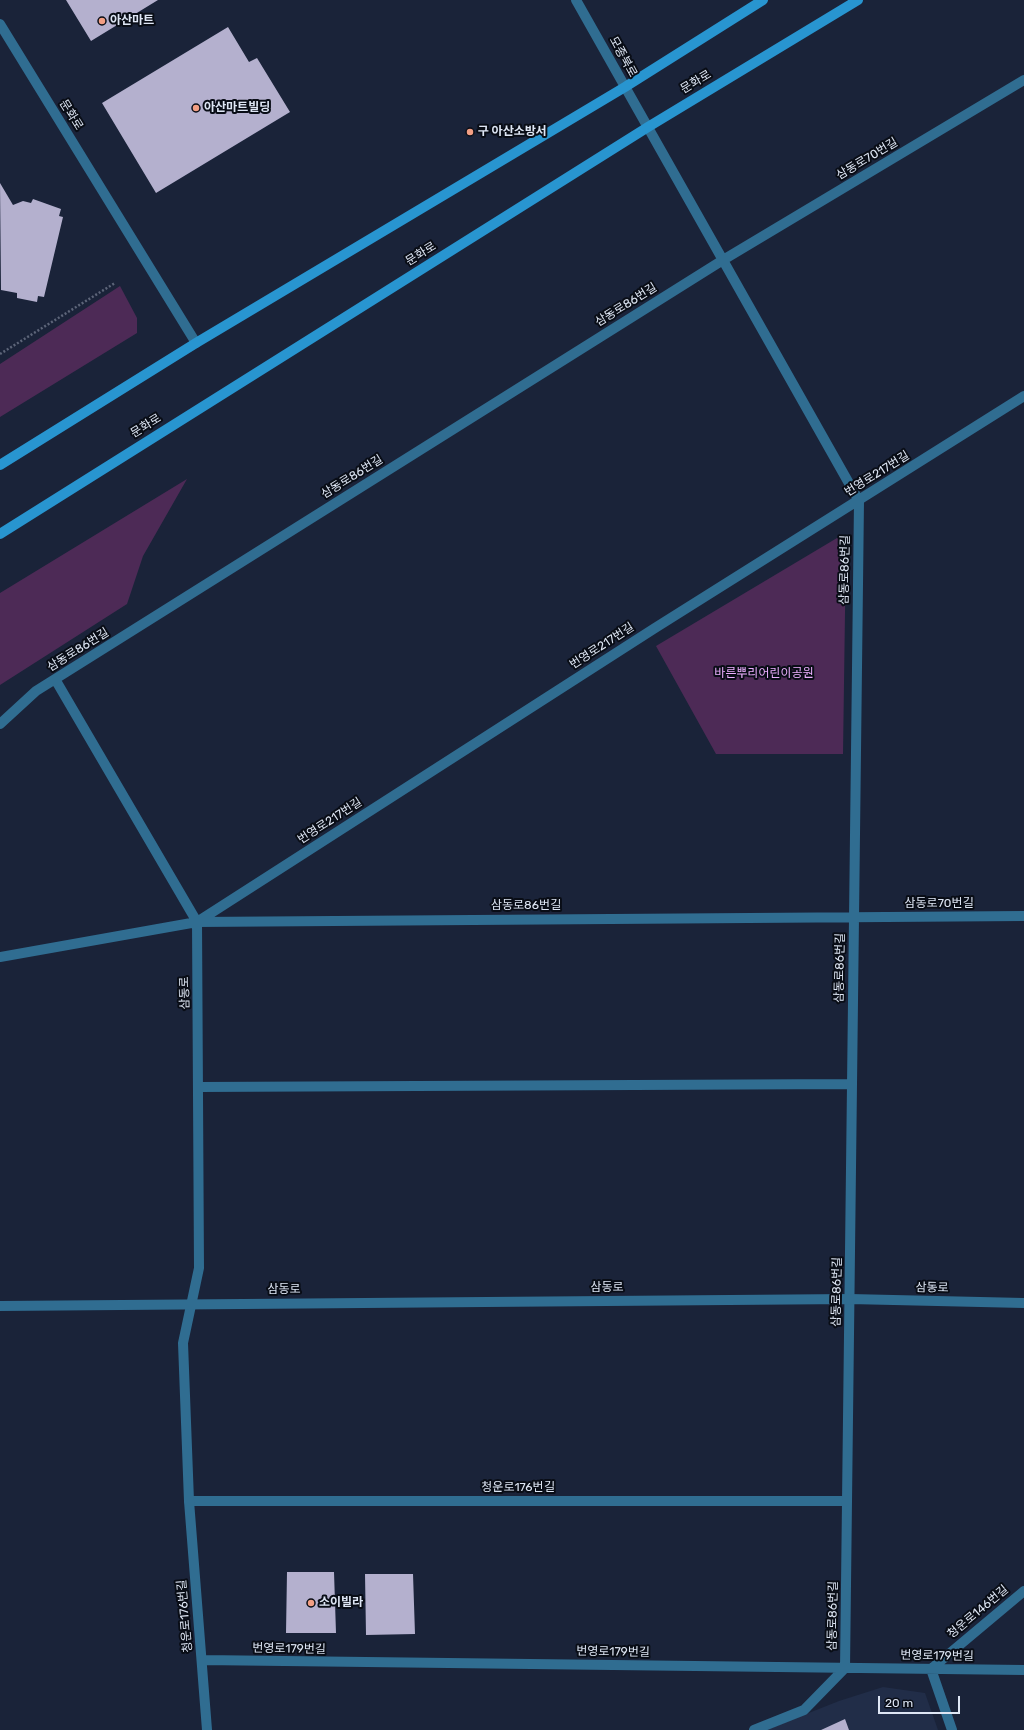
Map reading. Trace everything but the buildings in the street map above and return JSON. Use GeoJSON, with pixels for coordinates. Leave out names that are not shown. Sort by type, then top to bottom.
{"type":"FeatureCollection","features":[{"type":"Feature","properties":{"kind":"main road"},"geometry":{"type":"LineString","coordinates":[[0,465],[196,343],[625,87],[762,0]]}},
{"type":"Feature","properties":{"kind":"main road","name":"문화로"},"geometry":{"type":"LineString","coordinates":[[0,534],[648,127],[858,0]]}},
{"type":"Feature","properties":{"kind":"street","name":"모종북로"},"geometry":{"type":"LineString","coordinates":[[576,0],[648,127]]}},
{"type":"Feature","properties":{"kind":"street","name":"문화로"},"geometry":{"type":"LineString","coordinates":[[0,24],[196,343]]}},
{"type":"Feature","properties":{"kind":"street","name":"삼동로70번길"},"geometry":{"type":"LineString","coordinates":[[723,260],[1024,80]]}},
{"type":"Feature","properties":{"kind":"street"},"geometry":{"type":"LineString","coordinates":[[648,127],[859,501]]}},
{"type":"Feature","properties":{"kind":"street","name":"삼동로86번길"},"geometry":{"type":"LineString","coordinates":[[0,724],[36,691],[723,260]]}},
{"type":"Feature","properties":{"kind":"street","name":"번영로217번길"},"geometry":{"type":"LineString","coordinates":[[197,922],[655,628],[1024,396]]}},
{"type":"Feature","properties":{"kind":"street","name":"삼동로86번길"},"geometry":{"type":"LineString","coordinates":[[845,1668],[859,501]]}},
{"type":"Feature","properties":{"kind":"street"},"geometry":{"type":"LineString","coordinates":[[0,957],[197,922],[55,679]]}},
{"type":"Feature","properties":{"kind":"street","name":"삼동로70번길"},"geometry":{"type":"LineString","coordinates":[[854,917],[1024,916]]}},
{"type":"Feature","properties":{"kind":"street","name":"삼동로86번길"},"geometry":{"type":"LineString","coordinates":[[197,922],[854,917]]}},
{"type":"Feature","properties":{"kind":"street","name":"삼동로"},"geometry":{"type":"LineString","coordinates":[[191,1304],[199,1268],[197,922]]}},
{"type":"Feature","properties":{"kind":"street"},"geometry":{"type":"LineString","coordinates":[[199,1087],[852,1084]]}},
{"type":"Feature","properties":{"kind":"street","name":"삼동로"},"geometry":{"type":"LineString","coordinates":[[0,1306],[850,1299],[1024,1303]]}},
{"type":"Feature","properties":{"kind":"street","name":"청운로176번길"},"geometry":{"type":"LineString","coordinates":[[191,1304],[183,1343],[189,1501],[207,1730]]}},
{"type":"Feature","properties":{"kind":"street","name":"청운로176번길"},"geometry":{"type":"LineString","coordinates":[[189,1501],[847,1501]]}},
{"type":"Feature","properties":{"kind":"street","name":"청운로146번길"},"geometry":{"type":"LineString","coordinates":[[931,1669],[1024,1591]]}},
{"type":"Feature","properties":{"kind":"street","name":"번영로179번길"},"geometry":{"type":"LineString","coordinates":[[202,1660],[1024,1670]]}},
{"type":"Feature","properties":{"kind":"street"},"geometry":{"type":"LineString","coordinates":[[754,1730],[804,1710],[845,1668]]}},
{"type":"Feature","properties":{"kind":"street"},"geometry":{"type":"LineString","coordinates":[[931,1669],[952,1730]]}},
{"type":"Feature","properties":{"kind":"path"},"geometry":{"type":"LineString","coordinates":[[0,354],[115,283]]}},
{"type":"Feature","properties":{"kind":"shaded area"},"geometry":{"type":"Polygon","coordinates":[[[883,1687],[925,1693],[938,1730],[766,1730],[839,1701],[883,1687]]]}},
{"type":"Feature","properties":{"kind":"green space"},"geometry":{"type":"Polygon","coordinates":[[[120,286],[137,318],[137,333],[0,417],[0,364],[120,286]]]}},
{"type":"Feature","properties":{"kind":"green space"},"geometry":{"type":"Polygon","coordinates":[[[187,479],[143,556],[127,604],[0,685],[0,593],[187,479]]]}},
{"type":"Feature","properties":{"kind":"green space","name":"바른뿌리어린이공원"},"geometry":{"type":"Polygon","coordinates":[[[837,538],[846,542],[843,754],[716,754],[656,646],[837,538]]]}},
{"type":"Feature","properties":{"kind":"place","name":"아산마트"},"geometry":{"type":"Point","coordinates":[102,21]}},
{"type":"Feature","properties":{"kind":"place","name":"아산마트빌딩"},"geometry":{"type":"Point","coordinates":[196,108]}},
{"type":"Feature","properties":{"kind":"place","name":"구 아산소방서"},"geometry":{"type":"Point","coordinates":[470,132]}},
{"type":"Feature","properties":{"kind":"place","name":"소이빌라"},"geometry":{"type":"Point","coordinates":[311,1603]}}]}
